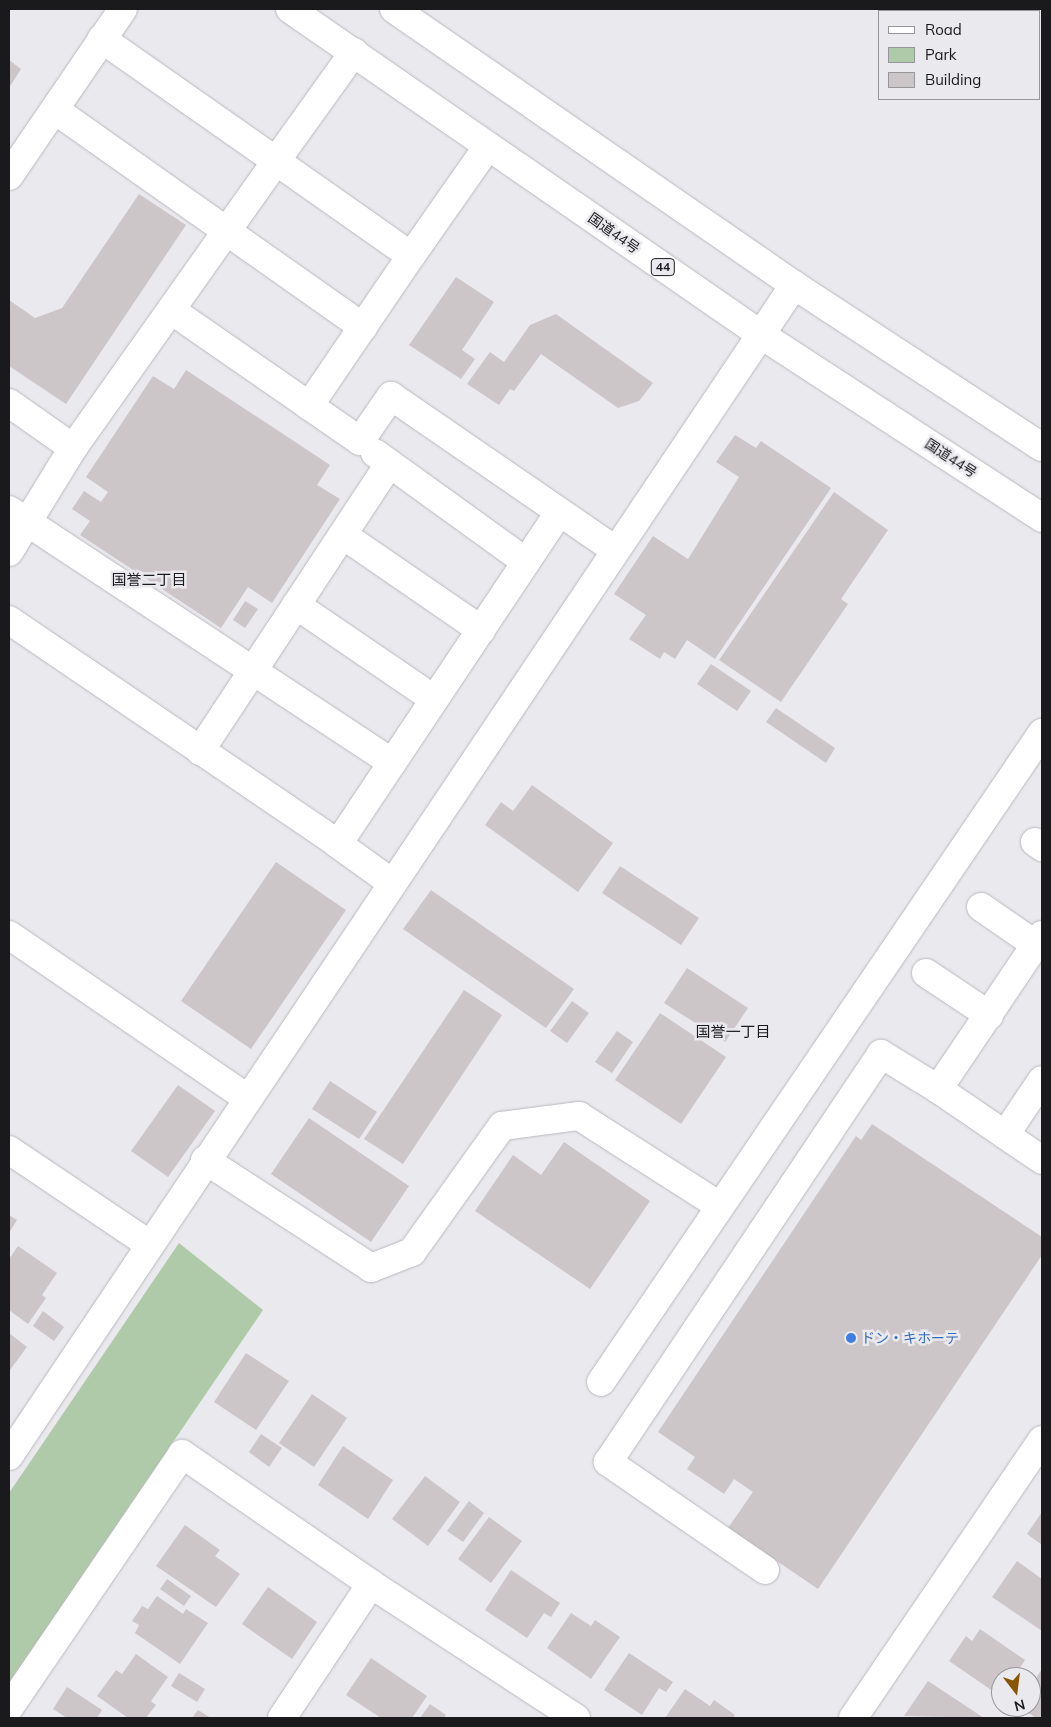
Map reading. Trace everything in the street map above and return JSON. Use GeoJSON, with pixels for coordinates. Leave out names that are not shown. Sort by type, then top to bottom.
{"type":"FeatureCollection","features":[{"type":"Feature","properties":{"kind":"main road"},"geometry":{"type":"LineString","coordinates":[[9,176],[123,9]]}},
{"type":"Feature","properties":{"kind":"main road","name":"国道44号"},"geometry":{"type":"LineString","coordinates":[[290,9],[760,334],[1042,518]]}},
{"type":"Feature","properties":{"kind":"main road"},"geometry":{"type":"LineString","coordinates":[[394,9],[794,285],[1042,447]]}},
{"type":"Feature","properties":{"kind":"main road"},"geometry":{"type":"LineString","coordinates":[[102,39],[411,256]]}},
{"type":"Feature","properties":{"kind":"main road"},"geometry":{"type":"LineString","coordinates":[[9,552],[18,516],[73,448],[354,52]]}},
{"type":"Feature","properties":{"kind":"main road"},"geometry":{"type":"LineString","coordinates":[[55,110],[363,327]]}},
{"type":"Feature","properties":{"kind":"main road"},"geometry":{"type":"LineString","coordinates":[[309,406],[488,146]]}},
{"type":"Feature","properties":{"kind":"main road"},"geometry":{"type":"LineString","coordinates":[[9,1456],[205,1160],[794,285]]}},
{"type":"Feature","properties":{"kind":"main road"},"geometry":{"type":"LineString","coordinates":[[171,310],[360,441],[389,464],[526,562]]}},
{"type":"Feature","properties":{"kind":"main road"},"geometry":{"type":"LineString","coordinates":[[360,441],[391,396],[615,550]]}},
{"type":"Feature","properties":{"kind":"main road"},"geometry":{"type":"LineString","coordinates":[[9,403],[73,448]]}},
{"type":"Feature","properties":{"kind":"main road"},"geometry":{"type":"LineString","coordinates":[[200,750],[389,464]]}},
{"type":"Feature","properties":{"kind":"main road"},"geometry":{"type":"LineString","coordinates":[[338,844],[559,512]]}},
{"type":"Feature","properties":{"kind":"main road"},"geometry":{"type":"LineString","coordinates":[[18,516],[252,673],[392,763]]}},
{"type":"Feature","properties":{"kind":"main road"},"geometry":{"type":"LineString","coordinates":[[343,536],[481,630]]}},
{"type":"Feature","properties":{"kind":"main road"},"geometry":{"type":"LineString","coordinates":[[296,605],[434,699]]}},
{"type":"Feature","properties":{"kind":"main road"},"geometry":{"type":"LineString","coordinates":[[9,620],[338,844],[392,883]]}},
{"type":"Feature","properties":{"kind":"main road"},"geometry":{"type":"LineString","coordinates":[[601,1382],[1042,732]]}},
{"type":"Feature","properties":{"kind":"main road"},"geometry":{"type":"LineString","coordinates":[[938,1089],[1040,939],[981,907]]}},
{"type":"Feature","properties":{"kind":"main road"},"geometry":{"type":"LineString","coordinates":[[9,934],[247,1098]]}},
{"type":"Feature","properties":{"kind":"main road"},"geometry":{"type":"LineString","coordinates":[[926,973],[988,1015]]}},
{"type":"Feature","properties":{"kind":"main road"},"geometry":{"type":"LineString","coordinates":[[765,1570],[608,1462],[881,1054],[938,1089],[1042,1160]]}},
{"type":"Feature","properties":{"kind":"main road"},"geometry":{"type":"LineString","coordinates":[[1005,1135],[1042,1080]]}},
{"type":"Feature","properties":{"kind":"main road"},"geometry":{"type":"LineString","coordinates":[[205,1160],[371,1268],[412,1252],[502,1126],[579,1116],[720,1206]]}},
{"type":"Feature","properties":{"kind":"main road"},"geometry":{"type":"LineString","coordinates":[[9,1150],[149,1244]]}},
{"type":"Feature","properties":{"kind":"main road"},"geometry":{"type":"LineString","coordinates":[[853,1718],[1042,1440]]}},
{"type":"Feature","properties":{"kind":"main road"},"geometry":{"type":"LineString","coordinates":[[9,1708],[182,1454],[565,1715]]}},
{"type":"Feature","properties":{"kind":"main road"},"geometry":{"type":"LineString","coordinates":[[282,1718],[371,1584]]}},
{"type":"Feature","properties":{"kind":"green space"},"geometry":{"type":"Polygon","coordinates":[[[179,1243],[263,1310],[9,1683],[9,1493],[179,1243]]]}},
{"type":"Feature","properties":{"kind":"building"},"geometry":{"type":"Polygon","coordinates":[[[9,60],[21,69],[9,88],[9,60]]]}},
{"type":"Feature","properties":{"kind":"building"},"geometry":{"type":"Polygon","coordinates":[[[139,194],[186,225],[66,404],[9,366],[9,300],[35,318],[62,308],[139,194]]]}},
{"type":"Feature","properties":{"kind":"building"},"geometry":{"type":"Polygon","coordinates":[[[456,277],[494,302],[462,350],[475,359],[461,379],[409,345],[456,277]]]}},
{"type":"Feature","properties":{"kind":"building"},"geometry":{"type":"Polygon","coordinates":[[[556,314],[653,383],[639,401],[618,408],[541,354],[514,391],[510,389],[499,405],[467,384],[490,352],[504,362],[530,325],[556,314]]]}},
{"type":"Feature","properties":{"kind":"building"},"geometry":{"type":"Polygon","coordinates":[[[186,370],[330,465],[317,485],[340,499],[272,603],[248,587],[221,628],[80,535],[90,521],[72,509],[84,491],[101,502],[108,492],[86,477],[153,376],[174,389],[186,370]]]}},
{"type":"Feature","properties":{"kind":"building"},"geometry":{"type":"Polygon","coordinates":[[[735,435],[756,448],[761,441],[831,488],[715,659],[687,640],[675,659],[664,652],[660,659],[629,639],[646,615],[614,594],[653,536],[688,559],[739,477],[716,462],[735,435]]]}},
{"type":"Feature","properties":{"kind":"building"},"geometry":{"type":"Polygon","coordinates":[[[834,492],[888,530],[841,599],[848,604],[781,702],[719,660],[834,492]]]}},
{"type":"Feature","properties":{"kind":"building"},"geometry":{"type":"Polygon","coordinates":[[[245,601],[258,609],[245,628],[233,620],[245,601]]]}},
{"type":"Feature","properties":{"kind":"building"},"geometry":{"type":"Polygon","coordinates":[[[711,664],[751,691],[737,711],[697,684],[711,664]]]}},
{"type":"Feature","properties":{"kind":"building"},"geometry":{"type":"Polygon","coordinates":[[[776,708],[835,748],[826,763],[766,722],[776,708]]]}},
{"type":"Feature","properties":{"kind":"building"},"geometry":{"type":"Polygon","coordinates":[[[532,785],[613,843],[578,892],[485,825],[501,802],[513,811],[532,785]]]}},
{"type":"Feature","properties":{"kind":"building"},"geometry":{"type":"Polygon","coordinates":[[[276,862],[346,910],[251,1049],[181,1001],[276,862]]]}},
{"type":"Feature","properties":{"kind":"building"},"geometry":{"type":"Polygon","coordinates":[[[620,866],[699,918],[681,945],[602,893],[620,866]]]}},
{"type":"Feature","properties":{"kind":"building"},"geometry":{"type":"Polygon","coordinates":[[[431,890],[574,989],[546,1028],[403,929],[431,890]]]}},
{"type":"Feature","properties":{"kind":"building"},"geometry":{"type":"Polygon","coordinates":[[[687,968],[748,1008],[725,1042],[664,1003],[687,968]]]}},
{"type":"Feature","properties":{"kind":"building"},"geometry":{"type":"Polygon","coordinates":[[[464,990],[502,1015],[403,1164],[364,1139],[464,990]]]}},
{"type":"Feature","properties":{"kind":"building"},"geometry":{"type":"Polygon","coordinates":[[[572,1001],[589,1013],[567,1043],[550,1031],[572,1001]]]}},
{"type":"Feature","properties":{"kind":"building"},"geometry":{"type":"Polygon","coordinates":[[[660,1013],[726,1057],[681,1124],[615,1080],[660,1013]]]}},
{"type":"Feature","properties":{"kind":"building"},"geometry":{"type":"Polygon","coordinates":[[[617,1031],[633,1042],[612,1073],[595,1062],[617,1031]]]}},
{"type":"Feature","properties":{"kind":"building"},"geometry":{"type":"Polygon","coordinates":[[[330,1081],[377,1112],[359,1139],[312,1109],[330,1081]]]}},
{"type":"Feature","properties":{"kind":"building"},"geometry":{"type":"Polygon","coordinates":[[[178,1085],[215,1111],[168,1177],[131,1151],[178,1085]]]}},
{"type":"Feature","properties":{"kind":"building"},"geometry":{"type":"Polygon","coordinates":[[[309,1118],[409,1186],[371,1242],[271,1174],[309,1118]]]}},
{"type":"Feature","properties":{"kind":"building"},"geometry":{"type":"Polygon","coordinates":[[[872,1124],[1042,1237],[1042,1255],[818,1589],[728,1528],[753,1492],[734,1479],[724,1494],[687,1469],[695,1457],[658,1432],[856,1136],[861,1140],[872,1124]]]}},
{"type":"Feature","properties":{"kind":"building"},"geometry":{"type":"Polygon","coordinates":[[[564,1142],[650,1201],[590,1289],[475,1211],[513,1155],[541,1175],[564,1142]]]}},
{"type":"Feature","properties":{"kind":"building"},"geometry":{"type":"Polygon","coordinates":[[[9,1215],[17,1220],[9,1233],[9,1215]]]}},
{"type":"Feature","properties":{"kind":"building"},"geometry":{"type":"Polygon","coordinates":[[[18,1246],[57,1273],[42,1295],[46,1298],[28,1324],[9,1310],[9,1259],[18,1246]]]}},
{"type":"Feature","properties":{"kind":"building"},"geometry":{"type":"Polygon","coordinates":[[[43,1311],[64,1327],[54,1341],[33,1326],[43,1311]]]}},
{"type":"Feature","properties":{"kind":"building"},"geometry":{"type":"Polygon","coordinates":[[[9,1333],[27,1347],[10,1370],[9,1369],[9,1333]]]}},
{"type":"Feature","properties":{"kind":"building"},"geometry":{"type":"Polygon","coordinates":[[[246,1353],[289,1381],[256,1430],[214,1402],[246,1353]]]}},
{"type":"Feature","properties":{"kind":"building"},"geometry":{"type":"Polygon","coordinates":[[[312,1394],[347,1418],[314,1467],[279,1443],[312,1394]]]}},
{"type":"Feature","properties":{"kind":"building"},"geometry":{"type":"Polygon","coordinates":[[[261,1434],[282,1448],[269,1467],[249,1452],[261,1434]]]}},
{"type":"Feature","properties":{"kind":"building"},"geometry":{"type":"Polygon","coordinates":[[[343,1446],[393,1480],[368,1519],[318,1485],[343,1446]]]}},
{"type":"Feature","properties":{"kind":"building"},"geometry":{"type":"Polygon","coordinates":[[[425,1476],[460,1502],[428,1546],[392,1519],[425,1476]]]}},
{"type":"Feature","properties":{"kind":"building"},"geometry":{"type":"Polygon","coordinates":[[[469,1501],[484,1513],[463,1542],[447,1531],[469,1501]]]}},
{"type":"Feature","properties":{"kind":"building"},"geometry":{"type":"Polygon","coordinates":[[[1042,1512],[1042,1545],[1027,1534],[1042,1512]]]}},
{"type":"Feature","properties":{"kind":"building"},"geometry":{"type":"Polygon","coordinates":[[[489,1517],[522,1541],[491,1583],[458,1559],[489,1517]]]}},
{"type":"Feature","properties":{"kind":"building"},"geometry":{"type":"Polygon","coordinates":[[[185,1525],[220,1550],[215,1556],[240,1574],[216,1607],[156,1566],[185,1525]]]}},
{"type":"Feature","properties":{"kind":"building"},"geometry":{"type":"Polygon","coordinates":[[[1017,1561],[1042,1579],[1042,1631],[992,1597],[1017,1561]]]}},
{"type":"Feature","properties":{"kind":"building"},"geometry":{"type":"Polygon","coordinates":[[[511,1570],[560,1603],[551,1617],[544,1613],[527,1638],[485,1610],[511,1570]]]}},
{"type":"Feature","properties":{"kind":"building"},"geometry":{"type":"Polygon","coordinates":[[[167,1579],[191,1596],[184,1606],[160,1589],[167,1579]]]}},
{"type":"Feature","properties":{"kind":"building"},"geometry":{"type":"Polygon","coordinates":[[[268,1587],[317,1622],[292,1659],[242,1624],[268,1587]]]}},
{"type":"Feature","properties":{"kind":"building"},"geometry":{"type":"Polygon","coordinates":[[[157,1596],[183,1614],[186,1609],[208,1623],[180,1664],[135,1633],[139,1625],[132,1621],[142,1606],[148,1609],[157,1596]]]}},
{"type":"Feature","properties":{"kind":"building"},"geometry":{"type":"Polygon","coordinates":[[[571,1613],[591,1626],[595,1620],[620,1637],[591,1679],[547,1648],[571,1613]]]}},
{"type":"Feature","properties":{"kind":"building"},"geometry":{"type":"Polygon","coordinates":[[[980,1629],[1025,1660],[1020,1667],[991,1667],[991,1690],[949,1661],[966,1636],[972,1641],[980,1629]]]}},
{"type":"Feature","properties":{"kind":"building"},"geometry":{"type":"Polygon","coordinates":[[[629,1653],[673,1682],[666,1692],[659,1688],[642,1715],[604,1690],[629,1653]]]}},
{"type":"Feature","properties":{"kind":"building"},"geometry":{"type":"Polygon","coordinates":[[[136,1654],[168,1677],[151,1701],[156,1705],[146,1718],[128,1718],[97,1696],[116,1670],[122,1674],[136,1654]]]}},
{"type":"Feature","properties":{"kind":"building"},"geometry":{"type":"Polygon","coordinates":[[[371,1658],[427,1696],[412,1718],[381,1718],[346,1695],[371,1658]]]}},
{"type":"Feature","properties":{"kind":"building"},"geometry":{"type":"Polygon","coordinates":[[[1042,1669],[1042,1718],[1036,1718],[1035,1717],[1041,1717],[1042,1669]]]}},
{"type":"Feature","properties":{"kind":"building"},"geometry":{"type":"Polygon","coordinates":[[[179,1673],[205,1689],[197,1702],[171,1686],[179,1673]]]}},
{"type":"Feature","properties":{"kind":"building"},"geometry":{"type":"Polygon","coordinates":[[[928,1681],[984,1718],[904,1716],[928,1681]]]}},
{"type":"Feature","properties":{"kind":"building"},"geometry":{"type":"Polygon","coordinates":[[[67,1687],[102,1710],[97,1718],[67,1718],[53,1709],[67,1687]]]}},
{"type":"Feature","properties":{"kind":"building"},"geometry":{"type":"Polygon","coordinates":[[[685,1689],[710,1706],[714,1700],[735,1715],[733,1718],[665,1718],[685,1689]]]}},
{"type":"Feature","properties":{"kind":"building"},"geometry":{"type":"Polygon","coordinates":[[[430,1704],[446,1715],[444,1718],[420,1718],[430,1704]]]}},
{"type":"Feature","properties":{"kind":"building"},"geometry":{"type":"Polygon","coordinates":[[[198,1710],[211,1718],[192,1718],[198,1710]]]}},
{"type":"Feature","properties":{"kind":"place","name":"ドン・キホーテ"},"geometry":{"type":"Point","coordinates":[851,1338]}},
{"type":"Feature","properties":{"kind":"district","name":"国誉二丁目"},"geometry":{"type":"Point","coordinates":[149,580]}},
{"type":"Feature","properties":{"kind":"district","name":"国誉一丁目"},"geometry":{"type":"Point","coordinates":[733,1032]}}]}
